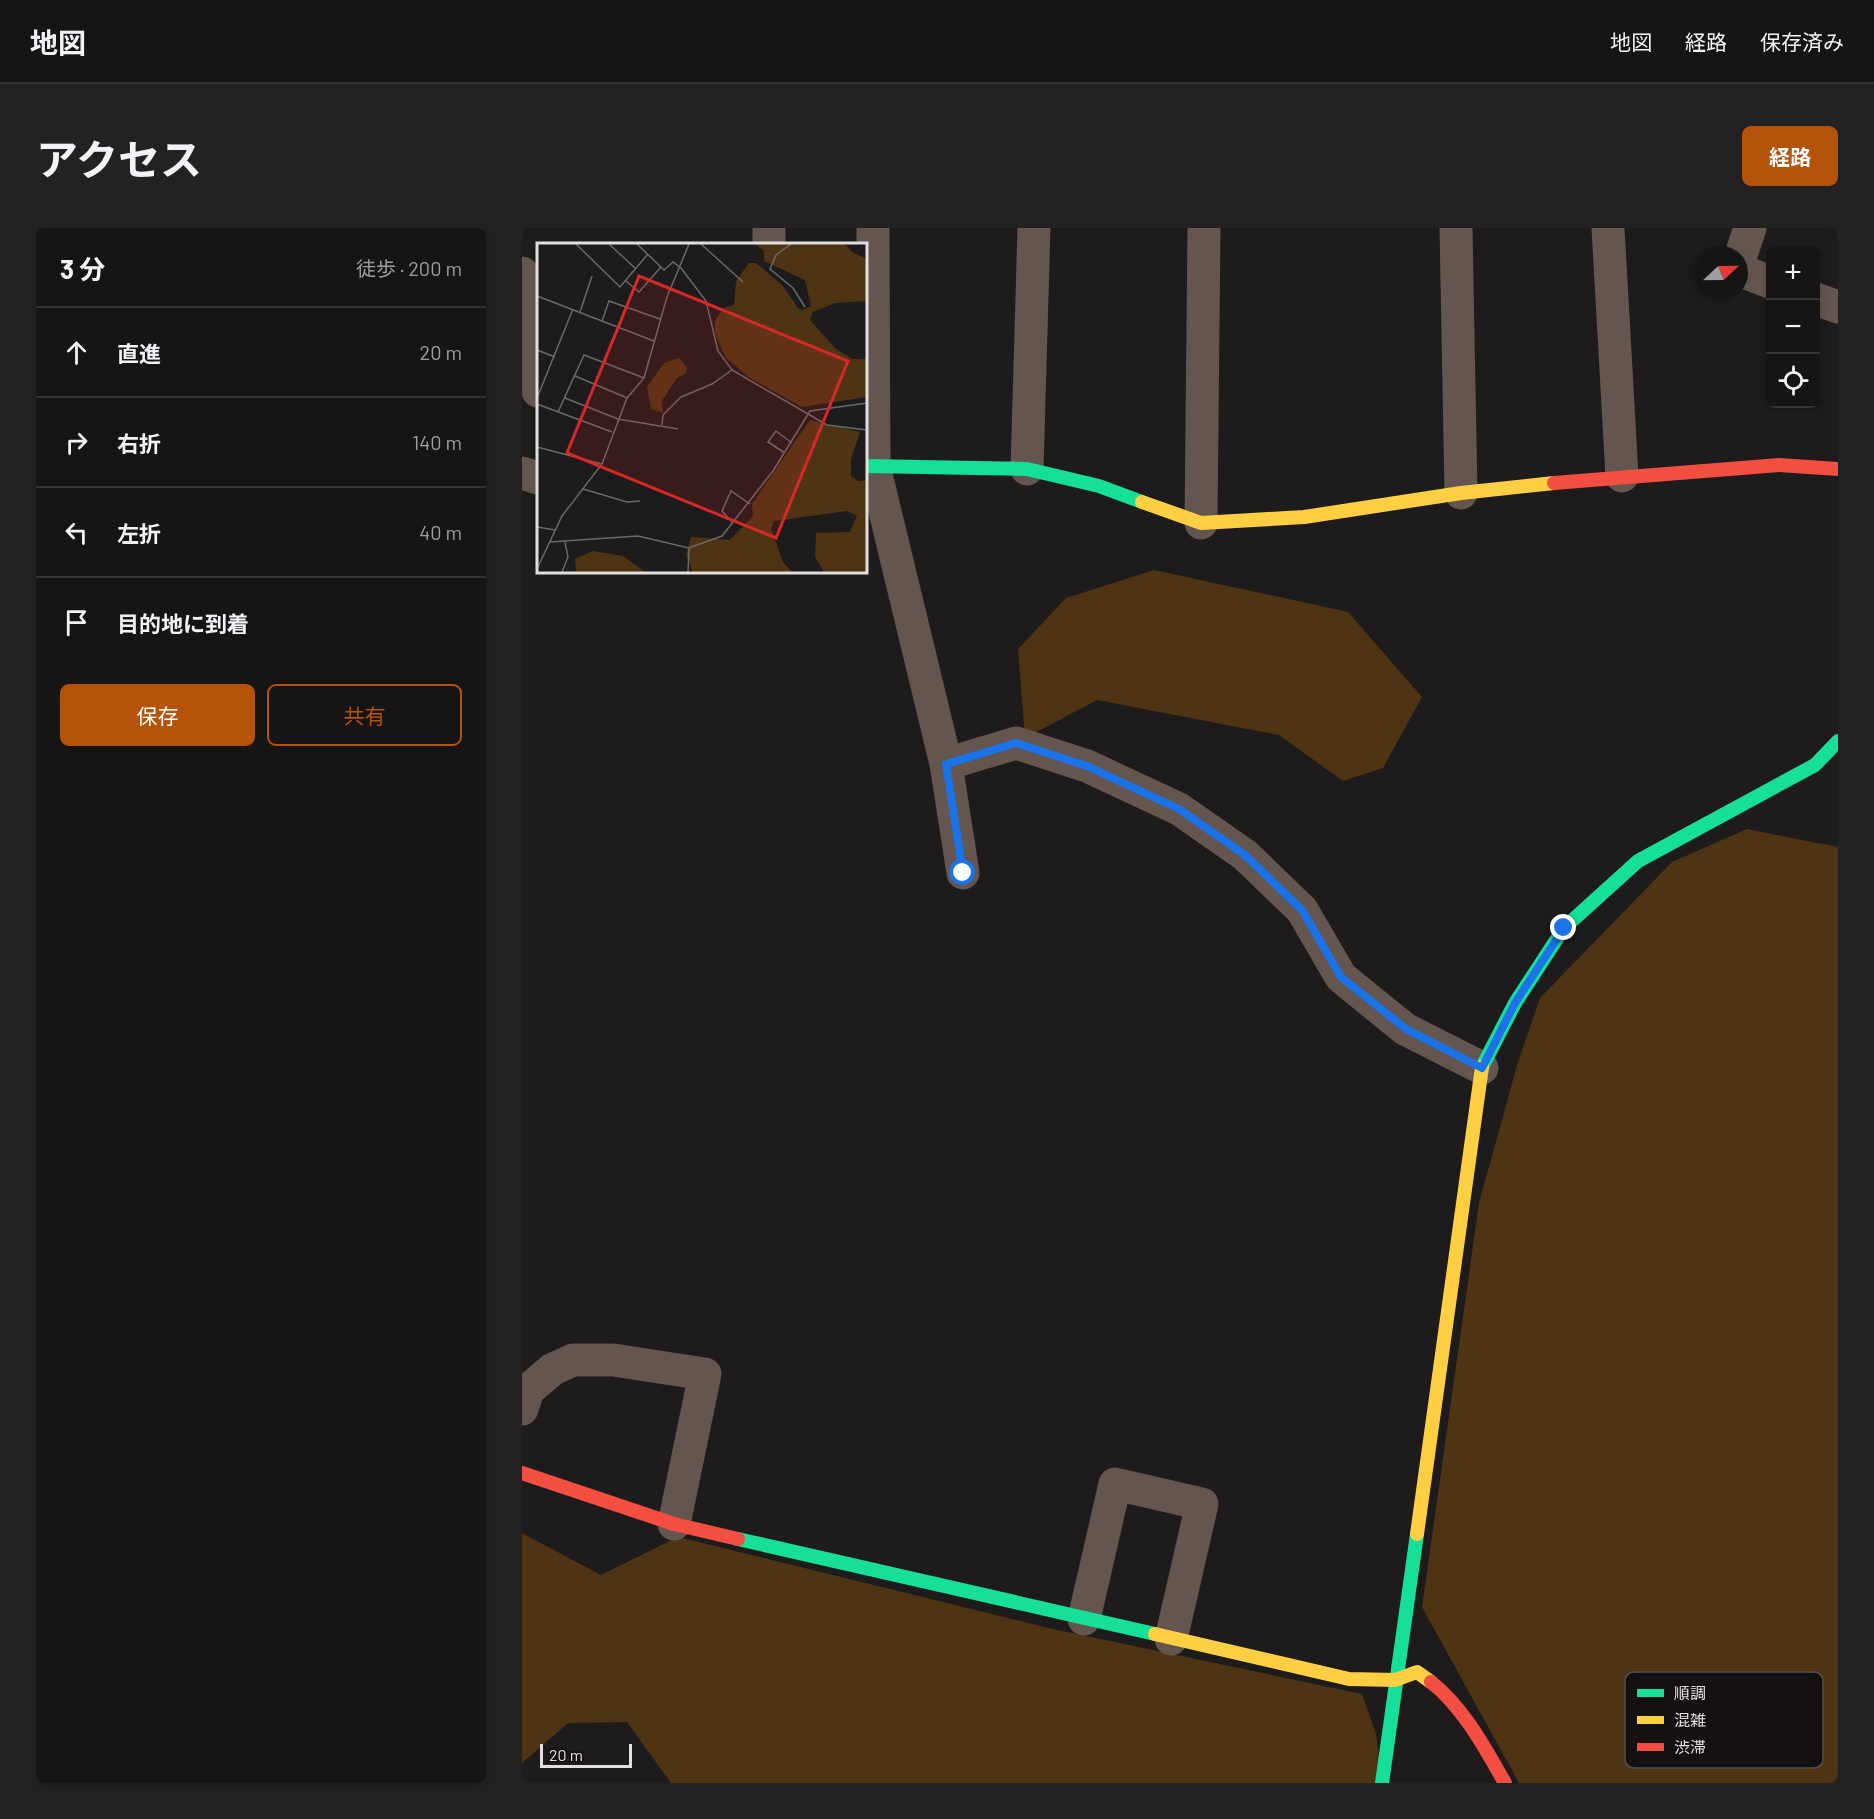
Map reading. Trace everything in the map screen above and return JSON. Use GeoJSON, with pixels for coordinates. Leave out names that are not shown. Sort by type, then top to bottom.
{"type":"FeatureCollection","features":[{"type":"Feature","properties":{"kind":"street"},"geometry":{"type":"LineString","coordinates":[[873,228],[870,466],[946,764],[963,873]]}},
{"type":"Feature","properties":{"kind":"street"},"geometry":{"type":"LineString","coordinates":[[1027,469],[1034,228]]}},
{"type":"Feature","properties":{"kind":"street"},"geometry":{"type":"LineString","coordinates":[[1201,523],[1204,228]]}},
{"type":"Feature","properties":{"kind":"street"},"geometry":{"type":"LineString","coordinates":[[1456,228],[1461,493]]}},
{"type":"Feature","properties":{"kind":"street"},"geometry":{"type":"LineString","coordinates":[[1608,228],[1622,476]]}},
{"type":"Feature","properties":{"kind":"street"},"geometry":{"type":"LineString","coordinates":[[1744,246],[1750,228]]}},
{"type":"Feature","properties":{"kind":"street"},"geometry":{"type":"LineString","coordinates":[[522,273],[537,384]]}},
{"type":"Feature","properties":{"kind":"street"},"geometry":{"type":"LineString","coordinates":[[1748,273],[1766,280]]}},
{"type":"Feature","properties":{"kind":"street"},"geometry":{"type":"LineString","coordinates":[[1820,300],[1838,307]]}},
{"type":"Feature","properties":{"kind":"street"},"geometry":{"type":"LineString","coordinates":[[870,466],[1027,469],[1099,486],[1201,523],[1304,518],[1461,493],[1622,476],[1779,465],[1838,469]]}},
{"type":"Feature","properties":{"kind":"street"},"geometry":{"type":"LineString","coordinates":[[522,473],[537,478]]}},
{"type":"Feature","properties":{"kind":"street"},"geometry":{"type":"LineString","coordinates":[[1382,1783],[1482,1068],[1515,1003],[1564,928],[1638,861],[1815,765],[1838,741]]}},
{"type":"Feature","properties":{"kind":"street"},"geometry":{"type":"LineString","coordinates":[[946,764],[1016,743],[1087,766],[1179,809],[1245,855],[1302,910],[1341,977],[1406,1029],[1482,1068]]}},
{"type":"Feature","properties":{"kind":"street"},"geometry":{"type":"LineString","coordinates":[[522,1409],[528,1390],[553,1370],[573,1360],[613,1360],[705,1374],[674,1524]]}},
{"type":"Feature","properties":{"kind":"street"},"geometry":{"type":"LineString","coordinates":[[522,1473],[674,1524],[1349,1679],[1395,1680],[1417,1672],[1445,1693],[1487,1751],[1505,1783]]}},
{"type":"Feature","properties":{"kind":"street"},"geometry":{"type":"LineString","coordinates":[[1084,1619],[1115,1484],[1202,1504],[1170,1639]]}},
{"type":"Feature","properties":{"kind":"shaded area"},"geometry":{"type":"Polygon","coordinates":[[[1154,570],[1348,612],[1422,697],[1383,768],[1343,781],[1279,735],[1097,700],[1025,738],[1018,649],[1066,598],[1154,570]]]}},
{"type":"Feature","properties":{"kind":"shaded area"},"geometry":{"type":"Polygon","coordinates":[[[1747,829],[1838,847],[1838,1783],[1519,1783],[1422,1607],[1479,1203],[1518,1062],[1540,998],[1672,862],[1747,829]]]}},
{"type":"Feature","properties":{"kind":"shaded area"},"geometry":{"type":"Polygon","coordinates":[[[522,1533],[601,1575],[678,1537],[1053,1629],[1362,1694],[1376,1734],[1382,1783],[671,1783],[627,1722],[568,1723],[522,1763],[522,1533]]]}},
{"type":"Feature","properties":{"kind":"traffic: fast"},"geometry":{"type":"LineString","coordinates":[[867,466],[1027,469],[1099,486],[1142,502]]}},
{"type":"Feature","properties":{"kind":"traffic: fast"},"geometry":{"type":"LineString","coordinates":[[1482,1067],[1515,1003],[1564,928],[1638,861],[1815,765],[1838,741]]}},
{"type":"Feature","properties":{"kind":"traffic: fast"},"geometry":{"type":"LineString","coordinates":[[1382,1783],[1417,1534]]}},
{"type":"Feature","properties":{"kind":"traffic: fast"},"geometry":{"type":"LineString","coordinates":[[738,1539],[1155,1634]]}},
{"type":"Feature","properties":{"kind":"traffic: slow"},"geometry":{"type":"LineString","coordinates":[[1142,502],[1201,523],[1304,517],[1461,493],[1554,483]]}},
{"type":"Feature","properties":{"kind":"traffic: slow"},"geometry":{"type":"LineString","coordinates":[[1417,1534],[1482,1067]]}},
{"type":"Feature","properties":{"kind":"traffic: slow"},"geometry":{"type":"LineString","coordinates":[[1155,1634],[1349,1679],[1395,1680],[1417,1672],[1431,1682]]}},
{"type":"Feature","properties":{"kind":"traffic: jam"},"geometry":{"type":"LineString","coordinates":[[1554,483],[1779,465],[1838,469]]}},
{"type":"Feature","properties":{"kind":"traffic: jam"},"geometry":{"type":"LineString","coordinates":[[522,1473],[674,1524],[738,1539]]}},
{"type":"Feature","properties":{"kind":"traffic: jam"},"geometry":{"type":"LineString","coordinates":[[1431,1682],[1443,1692],[1463,1716],[1505,1783]]}},
{"type":"Feature","properties":{"kind":"route"},"geometry":{"type":"LineString","coordinates":[[963,873],[946,764],[1016,743],[1087,766],[1179,809],[1245,855],[1302,910],[1341,977],[1406,1029],[1482,1068],[1515,1003],[1564,928]]}}]}
